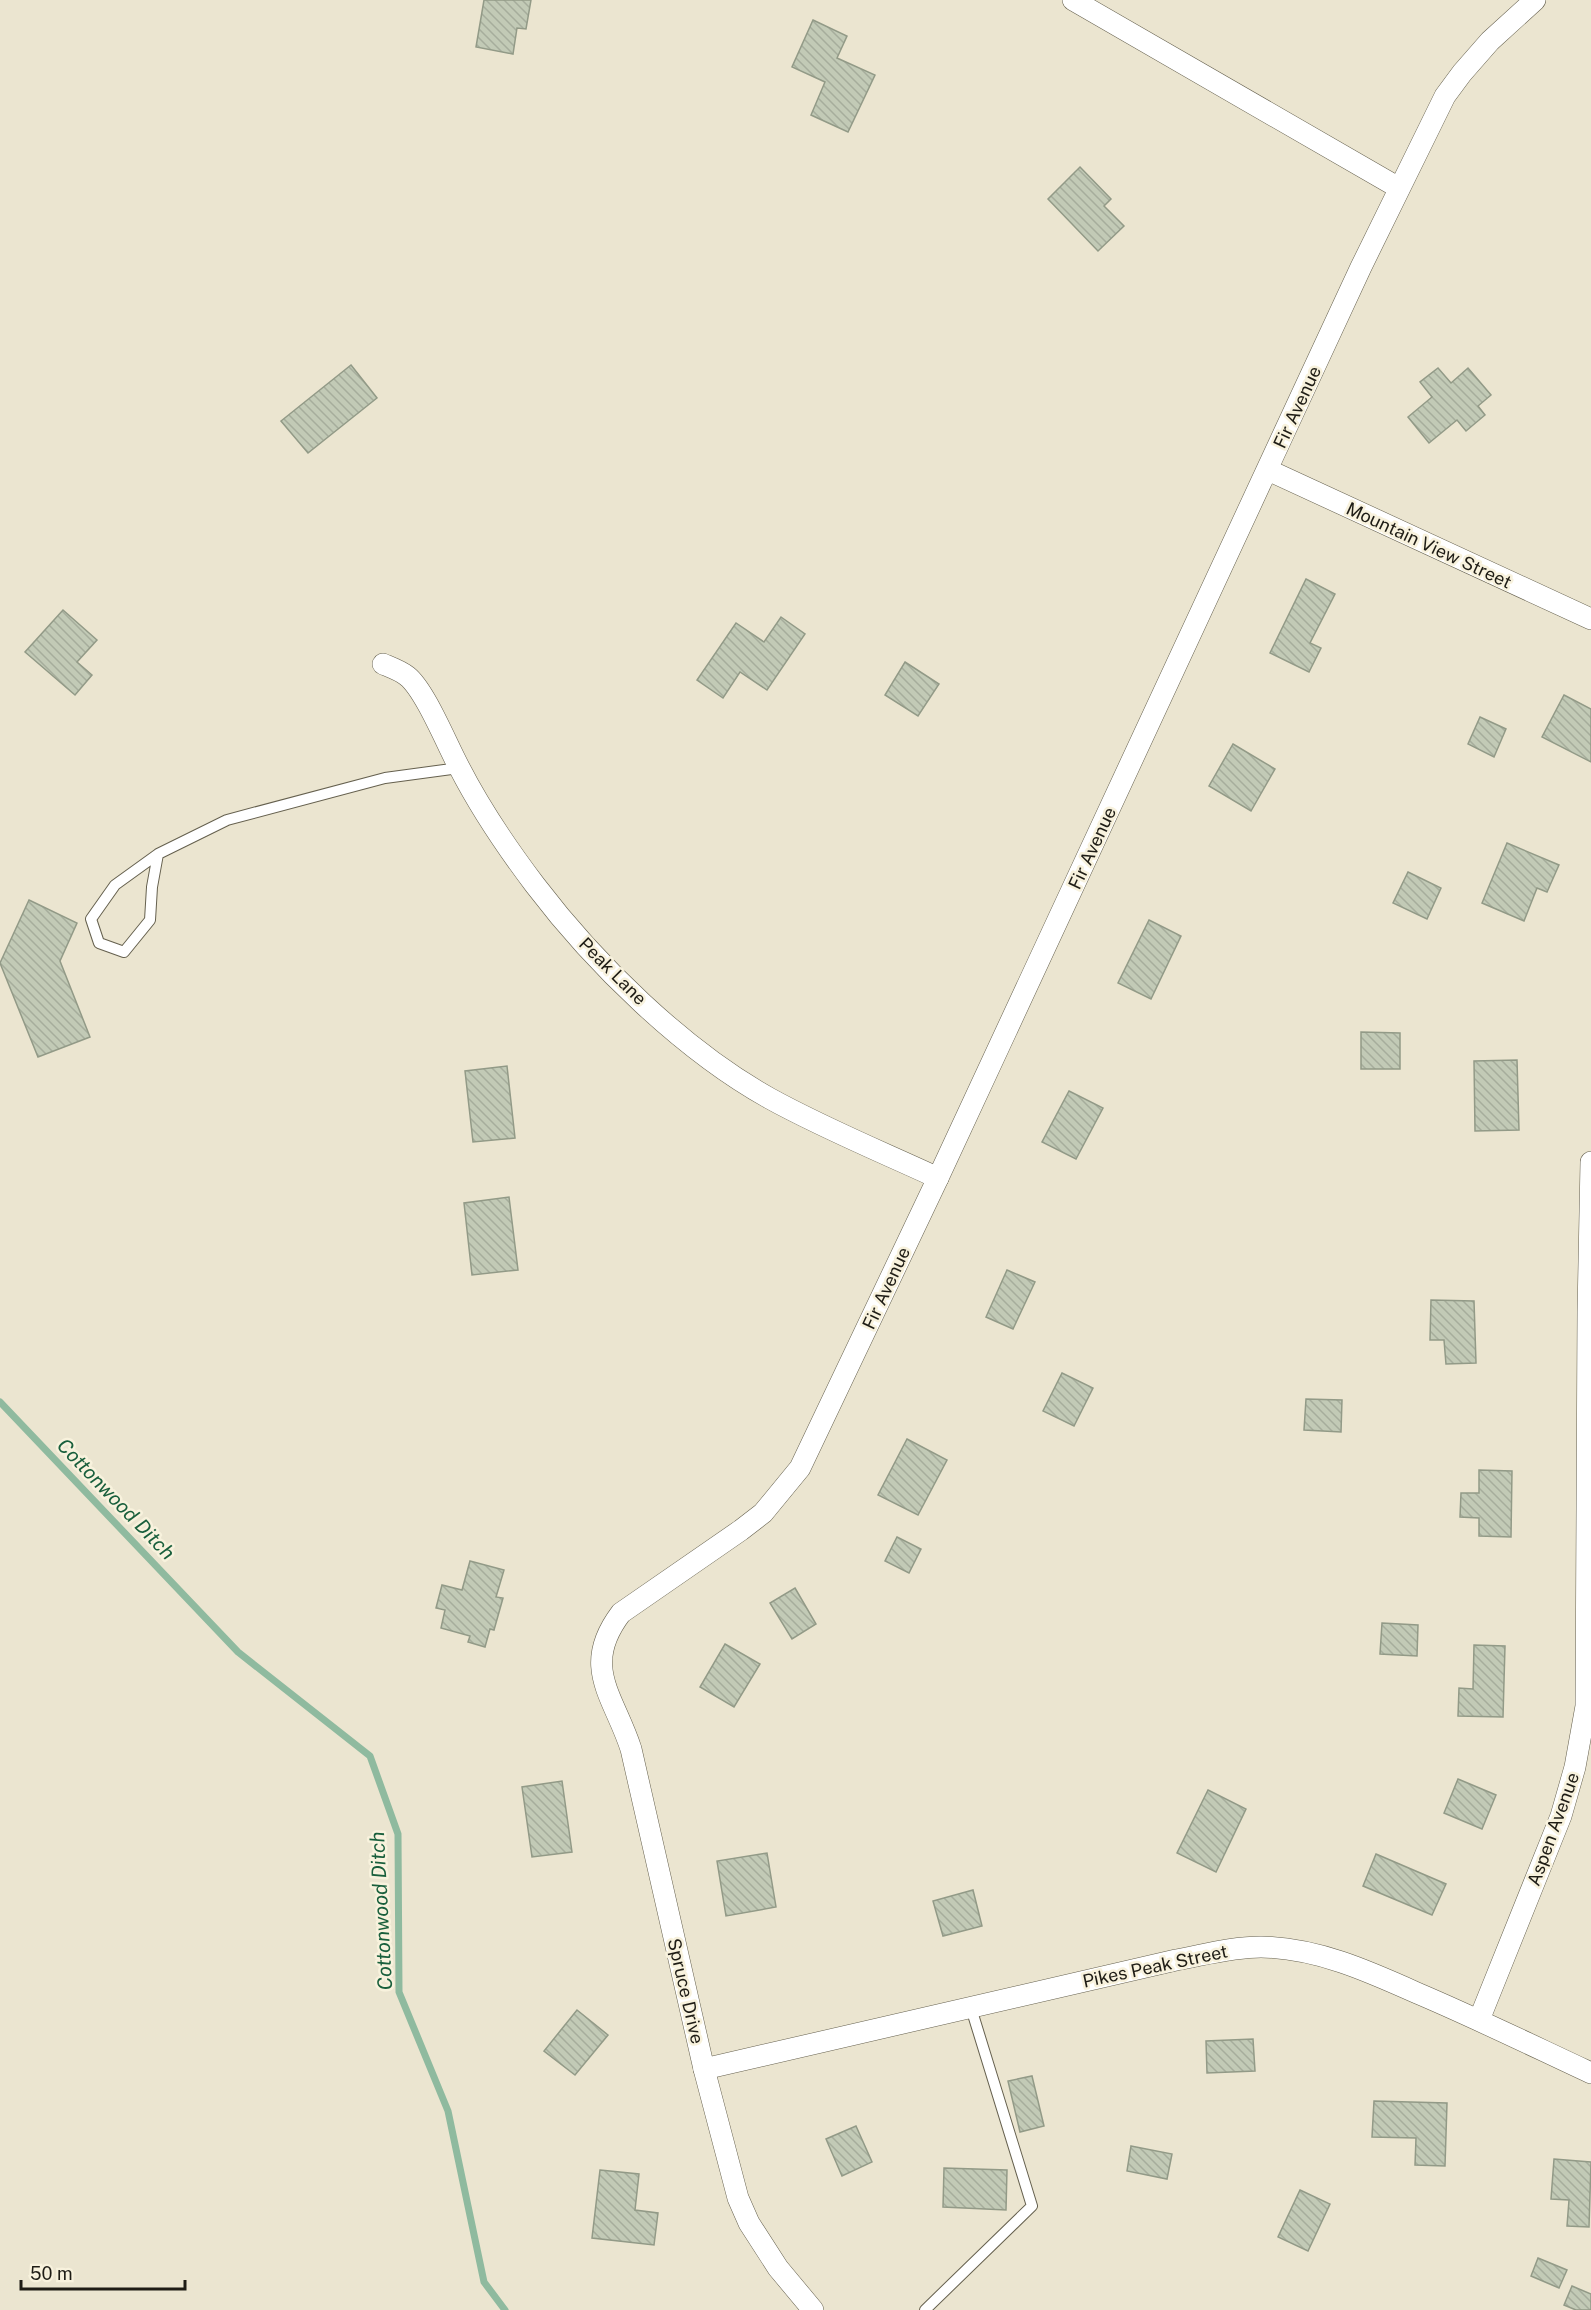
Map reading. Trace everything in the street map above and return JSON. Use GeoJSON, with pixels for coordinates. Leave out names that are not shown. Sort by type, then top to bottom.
{"type":"FeatureCollection","features":[{"type":"Feature","properties":{"kind":"street"},"geometry":{"type":"LineString","coordinates":[[1073,0],[1399,188]]}},
{"type":"Feature","properties":{"kind":"street","name":"Fir Avenue"},"geometry":{"type":"LineString","coordinates":[[602,1653],[604,1642],[621,1613],[763,1513],[800,1468],[1437,111],[1462,73],[1490,41],[1535,0]]}},
{"type":"Feature","properties":{"kind":"street","name":"Mountain View Street"},"geometry":{"type":"LineString","coordinates":[[1268,470],[1591,619]]}},
{"type":"Feature","properties":{"kind":"street","name":"Peak Lane"},"geometry":{"type":"LineString","coordinates":[[383,664],[408,676],[427,703],[459,768],[535,886],[589,949],[639,999],[690,1045],[768,1097],[938,1178]]}},
{"type":"Feature","properties":{"kind":"street","name":"Aspen Avenue"},"geometry":{"type":"LineString","coordinates":[[1479,2020],[1561,1816],[1575,1767],[1586,1706],[1591,1162]]}},
{"type":"Feature","properties":{"kind":"street","name":"Spruce Drive"},"geometry":{"type":"LineString","coordinates":[[602,1653],[604,1685],[631,1749],[704,2069],[738,2198],[749,2223],[778,2268],[813,2310]]}},
{"type":"Feature","properties":{"kind":"street","name":"Pikes Peak Street"},"geometry":{"type":"LineString","coordinates":[[704,2069],[1176,1960],[1230,1950],[1262,1947],[1326,1957],[1364,1970],[1479,2020],[1591,2073]]}},
{"type":"Feature","properties":{"kind":"lane"},"geometry":{"type":"LineString","coordinates":[[158,854],[152,887],[150,920],[124,952],[99,943],[91,920],[115,885],[158,854],[227,820],[385,778],[459,768]]}},
{"type":"Feature","properties":{"kind":"lane"},"geometry":{"type":"LineString","coordinates":[[925,2310],[1032,2206],[970,2008]]}},
{"type":"Feature","properties":{"kind":"building"},"geometry":{"type":"Polygon","coordinates":[[[484,0],[531,0],[526,29],[517,28],[513,54],[476,47],[484,0]]]}},
{"type":"Feature","properties":{"kind":"building"},"geometry":{"type":"Polygon","coordinates":[[[813,20],[847,36],[837,58],[875,75],[848,132],[811,115],[825,82],[792,67],[813,20]]]}},
{"type":"Feature","properties":{"kind":"building"},"geometry":{"type":"Polygon","coordinates":[[[1080,167],[1111,199],[1104,206],[1124,226],[1098,251],[1048,199],[1080,167]]]}},
{"type":"Feature","properties":{"kind":"building"},"geometry":{"type":"Polygon","coordinates":[[[351,365],[377,398],[308,453],[281,421],[351,365]]]}},
{"type":"Feature","properties":{"kind":"building"},"geometry":{"type":"Polygon","coordinates":[[[1438,368],[1451,383],[1468,368],[1491,395],[1478,406],[1485,415],[1466,431],[1457,420],[1429,443],[1408,417],[1432,397],[1420,382],[1438,368]]]}},
{"type":"Feature","properties":{"kind":"building"},"geometry":{"type":"Polygon","coordinates":[[[1306,579],[1335,594],[1310,643],[1321,648],[1309,672],[1270,653],[1306,579]]]}},
{"type":"Feature","properties":{"kind":"building"},"geometry":{"type":"Polygon","coordinates":[[[63,610],[97,640],[77,662],[92,675],[75,695],[25,652],[63,610]]]}},
{"type":"Feature","properties":{"kind":"building"},"geometry":{"type":"Polygon","coordinates":[[[781,617],[805,634],[767,690],[740,672],[723,698],[697,680],[736,623],[764,642],[781,617]]]}},
{"type":"Feature","properties":{"kind":"building"},"geometry":{"type":"Polygon","coordinates":[[[905,662],[939,684],[918,716],[885,695],[905,662]]]}},
{"type":"Feature","properties":{"kind":"building"},"geometry":{"type":"Polygon","coordinates":[[[1564,695],[1591,709],[1591,762],[1542,737],[1564,695]]]}},
{"type":"Feature","properties":{"kind":"building"},"geometry":{"type":"Polygon","coordinates":[[[1480,717],[1506,729],[1494,757],[1468,744],[1480,717]]]}},
{"type":"Feature","properties":{"kind":"building"},"geometry":{"type":"Polygon","coordinates":[[[1233,744],[1275,769],[1251,811],[1209,786],[1233,744]]]}},
{"type":"Feature","properties":{"kind":"building"},"geometry":{"type":"Polygon","coordinates":[[[1507,843],[1559,865],[1547,892],[1537,888],[1524,921],[1482,903],[1507,843]]]}},
{"type":"Feature","properties":{"kind":"building"},"geometry":{"type":"Polygon","coordinates":[[[1408,872],[1441,888],[1427,919],[1393,903],[1408,872]]]}},
{"type":"Feature","properties":{"kind":"building"},"geometry":{"type":"Polygon","coordinates":[[[29,900],[77,923],[60,961],[90,1037],[38,1057],[0,963],[29,900]]]}},
{"type":"Feature","properties":{"kind":"building"},"geometry":{"type":"Polygon","coordinates":[[[1149,920],[1181,936],[1151,999],[1118,983],[1149,920]]]}},
{"type":"Feature","properties":{"kind":"building"},"geometry":{"type":"Polygon","coordinates":[[[1361,1032],[1400,1033],[1400,1069],[1361,1069],[1361,1032]]]}},
{"type":"Feature","properties":{"kind":"building"},"geometry":{"type":"Polygon","coordinates":[[[1517,1060],[1519,1130],[1475,1131],[1474,1061],[1517,1060]]]}},
{"type":"Feature","properties":{"kind":"building"},"geometry":{"type":"Polygon","coordinates":[[[507,1066],[515,1138],[473,1142],[465,1071],[507,1066]]]}},
{"type":"Feature","properties":{"kind":"building"},"geometry":{"type":"Polygon","coordinates":[[[1069,1091],[1103,1108],[1076,1159],[1042,1142],[1069,1091]]]}},
{"type":"Feature","properties":{"kind":"building"},"geometry":{"type":"Polygon","coordinates":[[[509,1197],[518,1270],[472,1275],[464,1203],[509,1197]]]}},
{"type":"Feature","properties":{"kind":"building"},"geometry":{"type":"Polygon","coordinates":[[[1007,1270],[1035,1282],[1013,1329],[986,1317],[1007,1270]]]}},
{"type":"Feature","properties":{"kind":"building"},"geometry":{"type":"Polygon","coordinates":[[[1431,1300],[1474,1301],[1476,1363],[1446,1364],[1444,1340],[1430,1340],[1431,1300]]]}},
{"type":"Feature","properties":{"kind":"building"},"geometry":{"type":"Polygon","coordinates":[[[1062,1373],[1093,1388],[1074,1426],[1043,1411],[1062,1373]]]}},
{"type":"Feature","properties":{"kind":"building"},"geometry":{"type":"Polygon","coordinates":[[[1306,1399],[1342,1400],[1341,1432],[1304,1430],[1306,1399]]]}},
{"type":"Feature","properties":{"kind":"building"},"geometry":{"type":"Polygon","coordinates":[[[907,1439],[947,1460],[918,1515],[878,1495],[907,1439]]]}},
{"type":"Feature","properties":{"kind":"building"},"geometry":{"type":"Polygon","coordinates":[[[1479,1470],[1512,1471],[1511,1537],[1479,1536],[1479,1518],[1460,1517],[1461,1493],[1479,1493],[1479,1470]]]}},
{"type":"Feature","properties":{"kind":"building"},"geometry":{"type":"Polygon","coordinates":[[[897,1537],[921,1549],[909,1573],[885,1561],[897,1537]]]}},
{"type":"Feature","properties":{"kind":"building"},"geometry":{"type":"Polygon","coordinates":[[[470,1561],[504,1570],[496,1597],[503,1598],[494,1630],[490,1629],[485,1647],[468,1642],[470,1636],[441,1628],[445,1610],[436,1608],[442,1585],[462,1590],[470,1561]]]}},
{"type":"Feature","properties":{"kind":"building"},"geometry":{"type":"Polygon","coordinates":[[[795,1588],[816,1624],[792,1639],[770,1603],[795,1588]]]}},
{"type":"Feature","properties":{"kind":"building"},"geometry":{"type":"Polygon","coordinates":[[[1382,1623],[1418,1625],[1417,1656],[1380,1654],[1382,1623]]]}},
{"type":"Feature","properties":{"kind":"building"},"geometry":{"type":"Polygon","coordinates":[[[725,1644],[760,1664],[734,1707],[700,1687],[725,1644]]]}},
{"type":"Feature","properties":{"kind":"building"},"geometry":{"type":"Polygon","coordinates":[[[1474,1645],[1505,1646],[1503,1717],[1458,1716],[1459,1688],[1473,1689],[1474,1645]]]}},
{"type":"Feature","properties":{"kind":"building"},"geometry":{"type":"Polygon","coordinates":[[[1458,1779],[1496,1795],[1482,1829],[1444,1813],[1458,1779]]]}},
{"type":"Feature","properties":{"kind":"building"},"geometry":{"type":"Polygon","coordinates":[[[562,1781],[572,1852],[532,1857],[522,1787],[562,1781]]]}},
{"type":"Feature","properties":{"kind":"building"},"geometry":{"type":"Polygon","coordinates":[[[1208,1790],[1246,1809],[1216,1872],[1177,1853],[1208,1790]]]}},
{"type":"Feature","properties":{"kind":"building"},"geometry":{"type":"Polygon","coordinates":[[[767,1853],[776,1907],[726,1916],[717,1861],[767,1853]]]}},
{"type":"Feature","properties":{"kind":"building"},"geometry":{"type":"Polygon","coordinates":[[[1376,1854],[1446,1884],[1432,1915],[1363,1886],[1376,1854]]]}},
{"type":"Feature","properties":{"kind":"building"},"geometry":{"type":"Polygon","coordinates":[[[973,1890],[982,1926],[943,1936],[933,1901],[973,1890]]]}},
{"type":"Feature","properties":{"kind":"building"},"geometry":{"type":"Polygon","coordinates":[[[577,2010],[608,2035],[575,2075],[544,2051],[577,2010]]]}},
{"type":"Feature","properties":{"kind":"building"},"geometry":{"type":"Polygon","coordinates":[[[1253,2039],[1255,2071],[1207,2073],[1206,2041],[1253,2039]]]}},
{"type":"Feature","properties":{"kind":"building"},"geometry":{"type":"Polygon","coordinates":[[[1032,2076],[1044,2126],[1020,2132],[1008,2081],[1032,2076]]]}},
{"type":"Feature","properties":{"kind":"building"},"geometry":{"type":"Polygon","coordinates":[[[1374,2101],[1447,2103],[1445,2166],[1415,2165],[1416,2138],[1372,2137],[1374,2101]]]}},
{"type":"Feature","properties":{"kind":"building"},"geometry":{"type":"Polygon","coordinates":[[[856,2126],[872,2162],[842,2176],[826,2139],[856,2126]]]}},
{"type":"Feature","properties":{"kind":"building"},"geometry":{"type":"Polygon","coordinates":[[[1131,2146],[1172,2154],[1167,2179],[1127,2171],[1131,2146]]]}},
{"type":"Feature","properties":{"kind":"building"},"geometry":{"type":"Polygon","coordinates":[[[1554,2159],[1591,2162],[1589,2227],[1567,2226],[1569,2200],[1551,2199],[1554,2159]]]}},
{"type":"Feature","properties":{"kind":"building"},"geometry":{"type":"Polygon","coordinates":[[[944,2168],[1007,2170],[1006,2210],[943,2207],[944,2168]]]}},
{"type":"Feature","properties":{"kind":"building"},"geometry":{"type":"Polygon","coordinates":[[[600,2170],[639,2174],[635,2210],[658,2213],[654,2245],[592,2238],[600,2170]]]}},
{"type":"Feature","properties":{"kind":"building"},"geometry":{"type":"Polygon","coordinates":[[[1300,2190],[1330,2204],[1308,2251],[1278,2237],[1300,2190]]]}},
{"type":"Feature","properties":{"kind":"building"},"geometry":{"type":"Polygon","coordinates":[[[1538,2258],[1567,2270],[1559,2288],[1531,2276],[1538,2258]]]}},
{"type":"Feature","properties":{"kind":"building"},"geometry":{"type":"Polygon","coordinates":[[[1572,2286],[1591,2294],[1591,2310],[1576,2310],[1564,2305],[1572,2286]]]}},
{"type":"Feature","properties":{"kind":"waterway","name":"Cottonwood Ditch"},"geometry":{"type":"LineString","coordinates":[[0,1402],[238,1652],[370,1756],[398,1834],[399,1992],[448,2111],[484,2282],[505,2310]]}}]}
